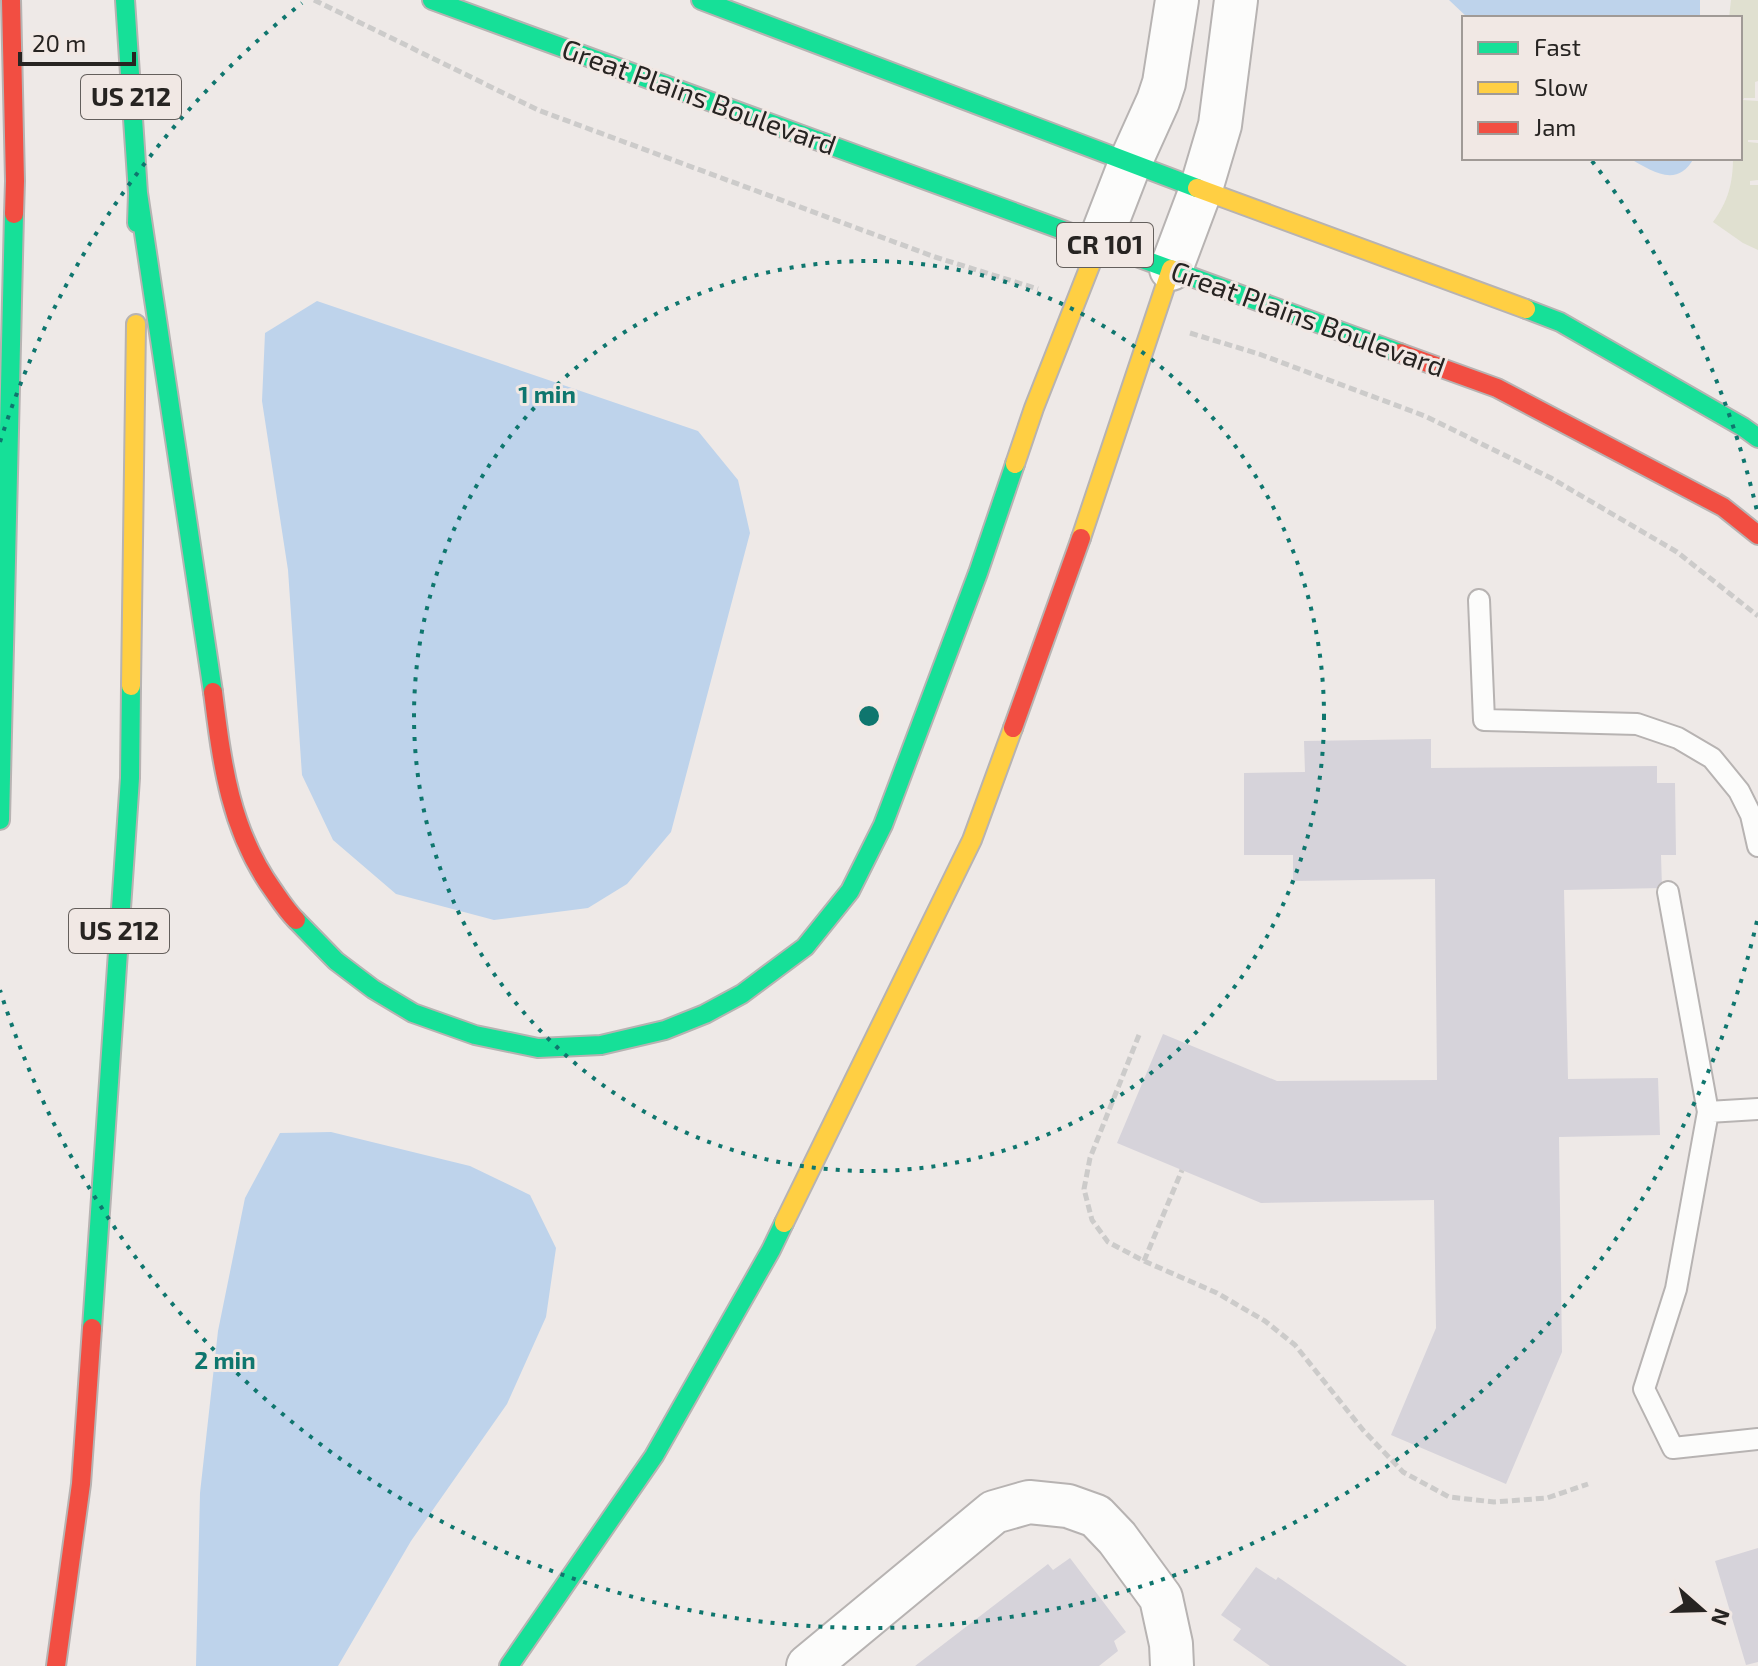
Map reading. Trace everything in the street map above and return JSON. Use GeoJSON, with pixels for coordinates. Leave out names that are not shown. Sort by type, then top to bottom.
{"type":"FeatureCollection","features":[{"type":"Feature","properties":{"kind":"main road"},"geometry":{"type":"LineString","coordinates":[[0,820],[15,181],[11,0]]}},
{"type":"Feature","properties":{"kind":"main road","name":"US 212"},"geometry":{"type":"LineString","coordinates":[[56,1666],[81,1484],[130,778],[138,193],[125,0]]}},
{"type":"Feature","properties":{"kind":"main road","name":"Great Plains Boulevard"},"geometry":{"type":"LineString","coordinates":[[432,0],[1497,388],[1723,507],[1758,535]]}},
{"type":"Feature","properties":{"kind":"main road"},"geometry":{"type":"LineString","coordinates":[[701,0],[1560,322],[1758,438]]}},
{"type":"Feature","properties":{"kind":"main road"},"geometry":{"type":"LineString","coordinates":[[138,193],[222,764],[234,814],[257,868],[291,915],[336,961],[373,989],[413,1013],[463,1031],[538,1048],[601,1045],[665,1030],[705,1014],[742,994],[805,947],[850,891],[883,825],[978,573],[1034,408],[1099,243]]}},
{"type":"Feature","properties":{"kind":"main road"},"geometry":{"type":"LineString","coordinates":[[509,1666],[654,1456],[771,1250],[972,840],[1067,579],[1171,269]]}},
{"type":"Feature","properties":{"kind":"street"},"geometry":{"type":"LineString","coordinates":[[1099,243],[1164,83],[1177,0]]}},
{"type":"Feature","properties":{"kind":"street"},"geometry":{"type":"LineString","coordinates":[[1171,269],[1201,189],[1220,125],[1236,0]]}},
{"type":"Feature","properties":{"kind":"street"},"geometry":{"type":"LineString","coordinates":[[808,1666],[994,1512],[1029,1502],[1068,1506],[1096,1516],[1117,1538],[1161,1598],[1171,1644],[1172,1666]]}},
{"type":"Feature","properties":{"kind":"lane"},"geometry":{"type":"LineString","coordinates":[[1479,600],[1484,720],[1637,724],[1678,738],[1712,758],[1739,791],[1751,815],[1758,846]]}},
{"type":"Feature","properties":{"kind":"lane"},"geometry":{"type":"LineString","coordinates":[[1668,892],[1708,1112],[1676,1289],[1644,1389],[1673,1448],[1758,1439]]}},
{"type":"Feature","properties":{"kind":"lane"},"geometry":{"type":"LineString","coordinates":[[1708,1112],[1758,1109]]}},
{"type":"Feature","properties":{"kind":"path"},"geometry":{"type":"LineString","coordinates":[[314,0],[538,110],[935,257],[1008,279]]}},
{"type":"Feature","properties":{"kind":"path"},"geometry":{"type":"LineString","coordinates":[[1216,341],[1425,416],[1551,478],[1677,552],[1758,616]]}},
{"type":"Feature","properties":{"kind":"path"},"geometry":{"type":"LineString","coordinates":[[1139,1035],[1090,1158],[1084,1189],[1092,1220],[1108,1242],[1217,1293],[1265,1321],[1295,1345],[1363,1430],[1403,1472],[1449,1497],[1494,1502],[1547,1498],[1588,1484]]}},
{"type":"Feature","properties":{"kind":"path"},"geometry":{"type":"LineString","coordinates":[[1144,1261],[1182,1170]]}},
{"type":"Feature","properties":{"kind":"green space"},"geometry":{"type":"Polygon","coordinates":[[[1731,0],[1758,0],[1758,81],[1755,82],[1755,98],[1743,100],[1758,101],[1758,140],[1748,142],[1758,143],[1758,180],[1750,181],[1750,185],[1758,185],[1758,250],[1713,222],[1729,192],[1733,160],[1742,160],[1742,16],[1729,16],[1731,0]]]}},
{"type":"Feature","properties":{"kind":"water"},"geometry":{"type":"Polygon","coordinates":[[[1449,0],[1700,0],[1700,16],[1466,16],[1449,0]]]}},
{"type":"Feature","properties":{"kind":"water"},"geometry":{"type":"Polygon","coordinates":[[[1633,160],[1692,160],[1680,173],[1655,172],[1633,160]]]}},
{"type":"Feature","properties":{"kind":"water"},"geometry":{"type":"Polygon","coordinates":[[[317,301],[698,431],[738,480],[750,533],[671,832],[627,884],[588,908],[494,920],[396,894],[333,840],[302,775],[288,570],[262,401],[265,333],[317,301]]]}},
{"type":"Feature","properties":{"kind":"water"},"geometry":{"type":"Polygon","coordinates":[[[331,1132],[470,1166],[530,1195],[556,1248],[546,1317],[507,1404],[411,1541],[338,1666],[196,1666],[200,1493],[218,1331],[245,1198],[280,1133],[331,1132]]]}},
{"type":"Feature","properties":{"kind":"building"},"geometry":{"type":"Polygon","coordinates":[[[1431,739],[1431,768],[1657,766],[1657,783],[1675,783],[1676,855],[1661,855],[1662,888],[1564,890],[1568,1079],[1658,1078],[1660,1135],[1559,1137],[1562,1352],[1506,1484],[1391,1435],[1436,1328],[1434,1200],[1261,1203],[1117,1143],[1163,1034],[1277,1081],[1437,1080],[1435,879],[1293,881],[1293,855],[1244,855],[1244,773],[1305,772],[1304,741],[1431,739]]]}},
{"type":"Feature","properties":{"kind":"building"},"geometry":{"type":"Polygon","coordinates":[[[1758,1548],[1758,1662],[1746,1665],[1715,1561],[1758,1548]]]}},
{"type":"Feature","properties":{"kind":"building"},"geometry":{"type":"Polygon","coordinates":[[[1070,1558],[1126,1632],[1114,1641],[1118,1651],[1099,1666],[915,1666],[1048,1564],[1053,1570],[1070,1558]]]}},
{"type":"Feature","properties":{"kind":"building"},"geometry":{"type":"Polygon","coordinates":[[[1256,1567],[1276,1580],[1278,1577],[1407,1666],[1270,1666],[1233,1640],[1241,1629],[1221,1615],[1256,1567]]]}},
{"type":"Feature","properties":{"kind":"traffic: fast"},"geometry":{"type":"LineString","coordinates":[[125,0],[138,193],[137,223]]}},
{"type":"Feature","properties":{"kind":"traffic: fast"},"geometry":{"type":"LineString","coordinates":[[432,0],[1400,353]]}},
{"type":"Feature","properties":{"kind":"traffic: fast"},"geometry":{"type":"LineString","coordinates":[[701,0],[1197,188]]}},
{"type":"Feature","properties":{"kind":"traffic: fast"},"geometry":{"type":"LineString","coordinates":[[138,193],[213,692]]}},
{"type":"Feature","properties":{"kind":"traffic: fast"},"geometry":{"type":"LineString","coordinates":[[0,820],[14,214]]}},
{"type":"Feature","properties":{"kind":"traffic: fast"},"geometry":{"type":"LineString","coordinates":[[1526,309],[1560,322],[1758,438]]}},
{"type":"Feature","properties":{"kind":"traffic: fast"},"geometry":{"type":"LineString","coordinates":[[296,920],[336,961],[373,989],[413,1013],[475,1035],[538,1048],[601,1045],[665,1030],[705,1014],[742,994],[805,947],[850,891],[883,825],[978,573],[1015,464]]}},
{"type":"Feature","properties":{"kind":"traffic: fast"},"geometry":{"type":"LineString","coordinates":[[92,1328],[130,778],[131,686]]}},
{"type":"Feature","properties":{"kind":"traffic: fast"},"geometry":{"type":"LineString","coordinates":[[509,1666],[654,1456],[784,1223]]}},
{"type":"Feature","properties":{"kind":"traffic: slow"},"geometry":{"type":"LineString","coordinates":[[1197,188],[1526,309]]}},
{"type":"Feature","properties":{"kind":"traffic: slow"},"geometry":{"type":"LineString","coordinates":[[1015,464],[1099,243]]}},
{"type":"Feature","properties":{"kind":"traffic: slow"},"geometry":{"type":"LineString","coordinates":[[1081,538],[1171,269]]}},
{"type":"Feature","properties":{"kind":"traffic: slow"},"geometry":{"type":"LineString","coordinates":[[131,686],[136,324]]}},
{"type":"Feature","properties":{"kind":"traffic: slow"},"geometry":{"type":"LineString","coordinates":[[784,1223],[972,840],[1013,728]]}},
{"type":"Feature","properties":{"kind":"traffic: jam"},"geometry":{"type":"LineString","coordinates":[[11,0],[14,214]]}},
{"type":"Feature","properties":{"kind":"traffic: jam"},"geometry":{"type":"LineString","coordinates":[[1400,353],[1497,388],[1723,507],[1758,535]]}},
{"type":"Feature","properties":{"kind":"traffic: jam"},"geometry":{"type":"LineString","coordinates":[[1013,728],[1081,538]]}},
{"type":"Feature","properties":{"kind":"traffic: jam"},"geometry":{"type":"LineString","coordinates":[[213,692],[220,745],[237,820],[258,867],[296,920]]}},
{"type":"Feature","properties":{"kind":"traffic: jam"},"geometry":{"type":"LineString","coordinates":[[56,1666],[81,1484],[92,1328]]}}]}
